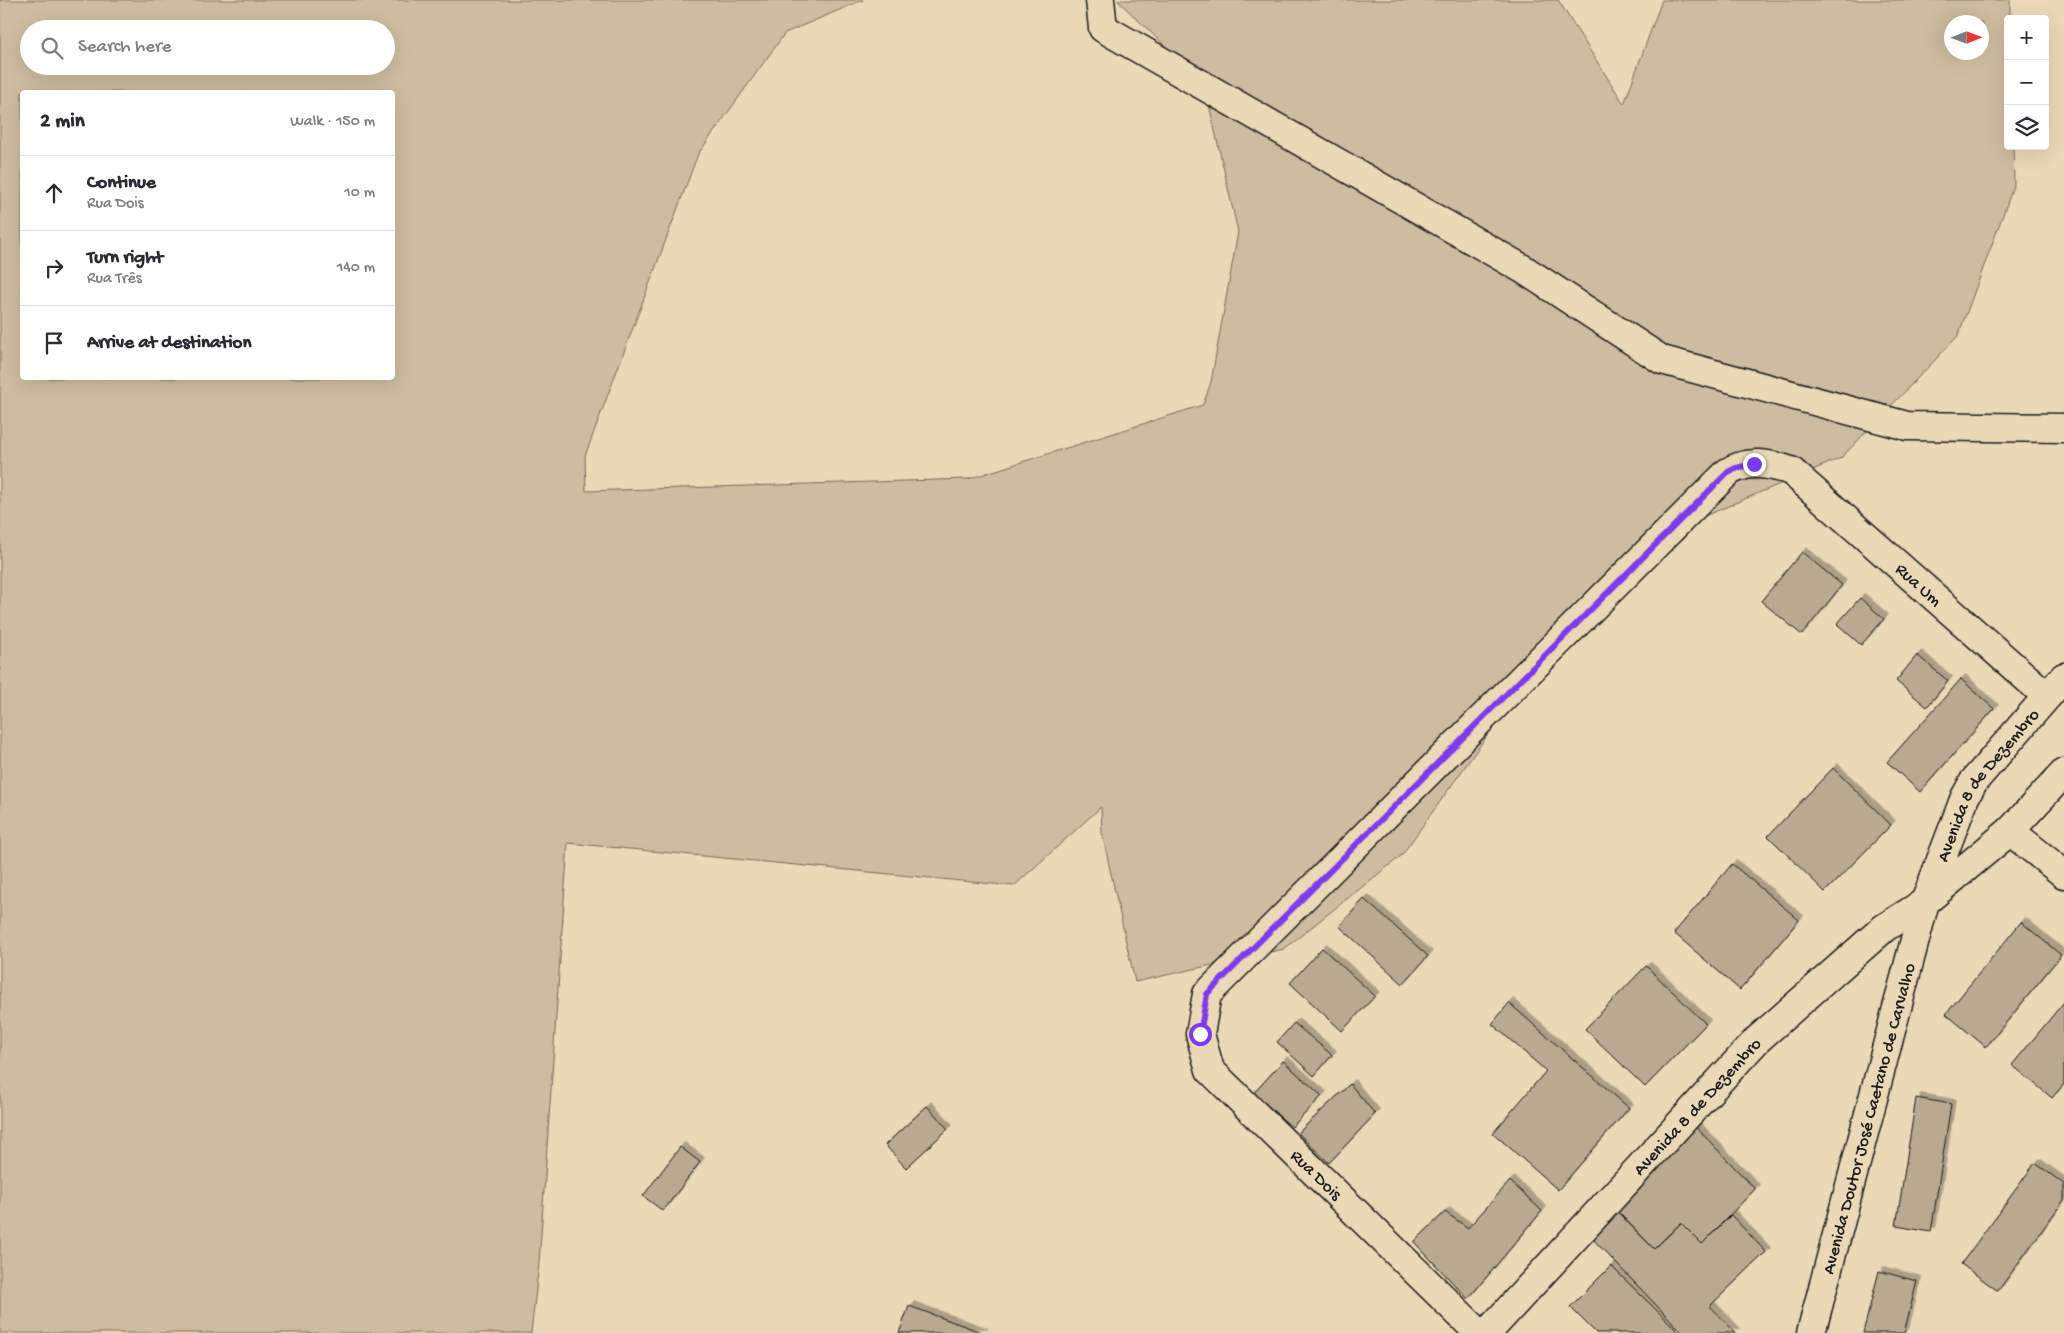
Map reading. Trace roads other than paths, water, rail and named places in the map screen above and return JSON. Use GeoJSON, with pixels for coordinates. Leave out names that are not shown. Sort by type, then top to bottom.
{"type":"FeatureCollection","features":[{"type":"Feature","properties":{"kind":"street"},"geometry":{"type":"LineString","coordinates":[[1100,0],[1103,28],[1523,269],[1662,360],[1908,426],[2064,428]]}},
{"type":"Feature","properties":{"kind":"street","name":"Rua Um"},"geometry":{"type":"LineString","coordinates":[[1207,994],[1728,472],[1736,468],[1754,464],[1767,464],[1791,471],[2055,687]]}},
{"type":"Feature","properties":{"kind":"street","name":"Avenida 8 de Dezembro"},"geometry":{"type":"LineString","coordinates":[[1925,902],[1969,789],[2055,687]]}},
{"type":"Feature","properties":{"kind":"street","name":"Avenida 8 de Dezembro"},"geometry":{"type":"LineString","coordinates":[[1487,1333],[1757,1040],[1884,928],[1925,902],[2010,831],[2064,773]]}},
{"type":"Feature","properties":{"kind":"street"},"geometry":{"type":"LineString","coordinates":[[2010,831],[2064,874]]}},
{"type":"Feature","properties":{"kind":"street","name":"Avenida Doutor José Caetano de Carvalho"},"geometry":{"type":"LineString","coordinates":[[1811,1333],[1925,902]]}},
{"type":"Feature","properties":{"kind":"street","name":"Rua Dois"},"geometry":{"type":"LineString","coordinates":[[1207,994],[1200,1034],[1210,1070],[1479,1333]]}}]}
